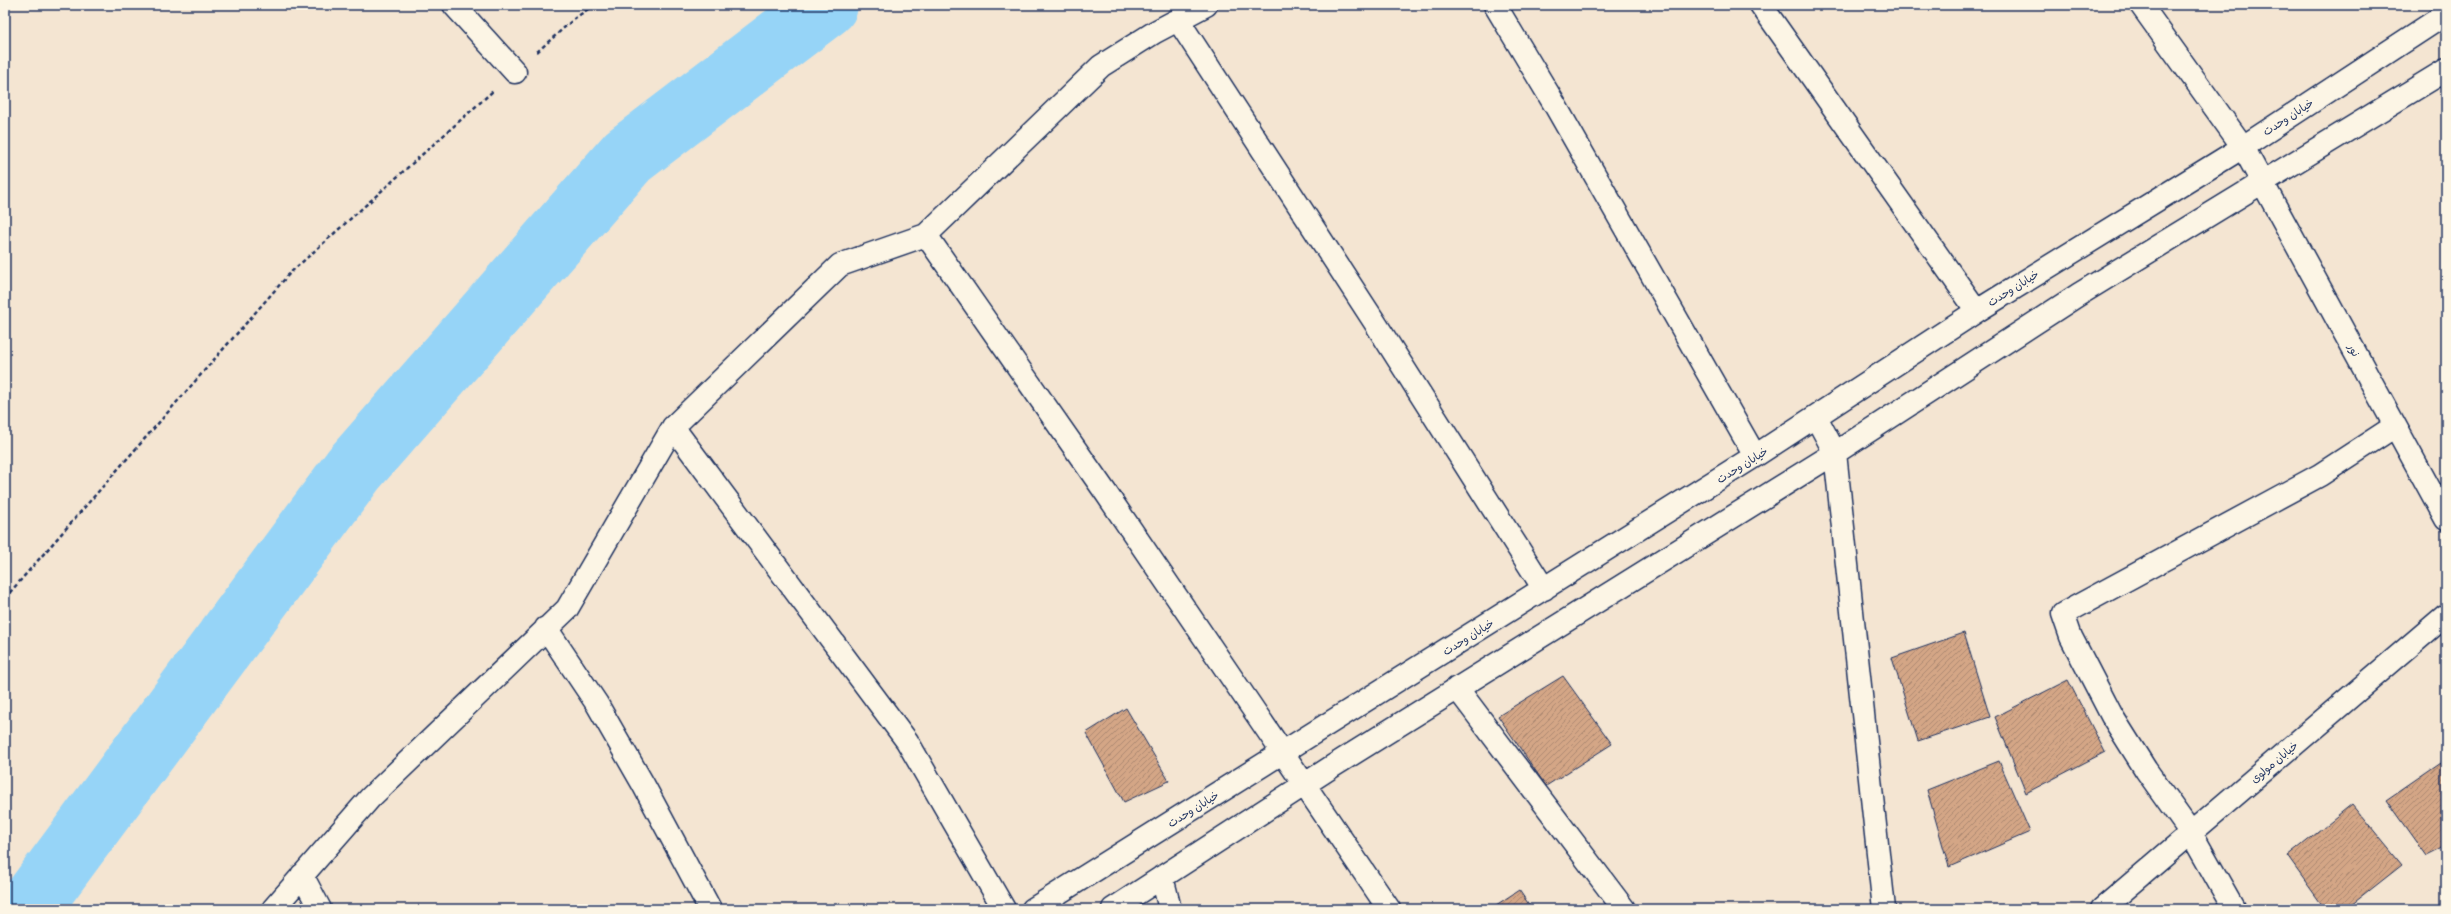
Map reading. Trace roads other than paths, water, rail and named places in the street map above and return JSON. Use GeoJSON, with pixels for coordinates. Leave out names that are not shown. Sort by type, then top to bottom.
{"type":"FeatureCollection","features":[{"type":"Feature","properties":{"kind":"street"},"geometry":{"type":"LineString","coordinates":[[454,5],[515,72]]}},
{"type":"Feature","properties":{"kind":"street"},"geometry":{"type":"LineString","coordinates":[[273,909],[370,798],[567,608],[673,427],[840,265],[926,235],[1101,66],[1206,5]]}},
{"type":"Feature","properties":{"kind":"street"},"geometry":{"type":"LineString","coordinates":[[1495,5],[1555,105],[1755,456]]}},
{"type":"Feature","properties":{"kind":"street"},"geometry":{"type":"LineString","coordinates":[[1761,5],[1977,311]]}},
{"type":"Feature","properties":{"kind":"street","name":"نور"},"geometry":{"type":"LineString","coordinates":[[2141,5],[2243,147],[2446,519]]}},
{"type":"Feature","properties":{"kind":"street","name":"خیابان وحدت"},"geometry":{"type":"LineString","coordinates":[[1033,909],[1284,753],[1755,456],[1977,311],[2243,147],[2446,14]]}},
{"type":"Feature","properties":{"kind":"street"},"geometry":{"type":"LineString","coordinates":[[1178,20],[1374,321],[1544,589]]}},
{"type":"Feature","properties":{"kind":"street"},"geometry":{"type":"LineString","coordinates":[[1113,909],[1456,688],[1835,452],[2078,295],[2446,70]]}},
{"type":"Feature","properties":{"kind":"street"},"geometry":{"type":"LineString","coordinates":[[926,235],[1111,500],[1306,784],[1389,909]]}},
{"type":"Feature","properties":{"kind":"street"},"geometry":{"type":"LineString","coordinates":[[1816,417],[1835,452],[1884,909]]}},
{"type":"Feature","properties":{"kind":"street"},"geometry":{"type":"LineString","coordinates":[[2234,909],[2191,833],[2146,770],[2112,716],[2071,637],[2063,614],[2320,474],[2396,426]]}},
{"type":"Feature","properties":{"kind":"street"},"geometry":{"type":"LineString","coordinates":[[673,427],[907,741],[1004,909]]}},
{"type":"Feature","properties":{"kind":"street","name":"خیابان مولوی"},"geometry":{"type":"LineString","coordinates":[[2102,909],[2446,615]]}},
{"type":"Feature","properties":{"kind":"street"},"geometry":{"type":"LineString","coordinates":[[546,628],[601,711],[643,784],[710,909]]}},
{"type":"Feature","properties":{"kind":"street"},"geometry":{"type":"LineString","coordinates":[[1456,688],[1624,909]]}},
{"type":"Feature","properties":{"kind":"street"},"geometry":{"type":"LineString","coordinates":[[302,875],[320,909]]}},
{"type":"Feature","properties":{"kind":"street"},"geometry":{"type":"LineString","coordinates":[[1162,877],[1170,909]]}},
{"type":"Feature","properties":{"kind":"waterway"},"geometry":{"type":"LineString","coordinates":[[28,909],[354,469],[628,156],[826,5]]}}]}
